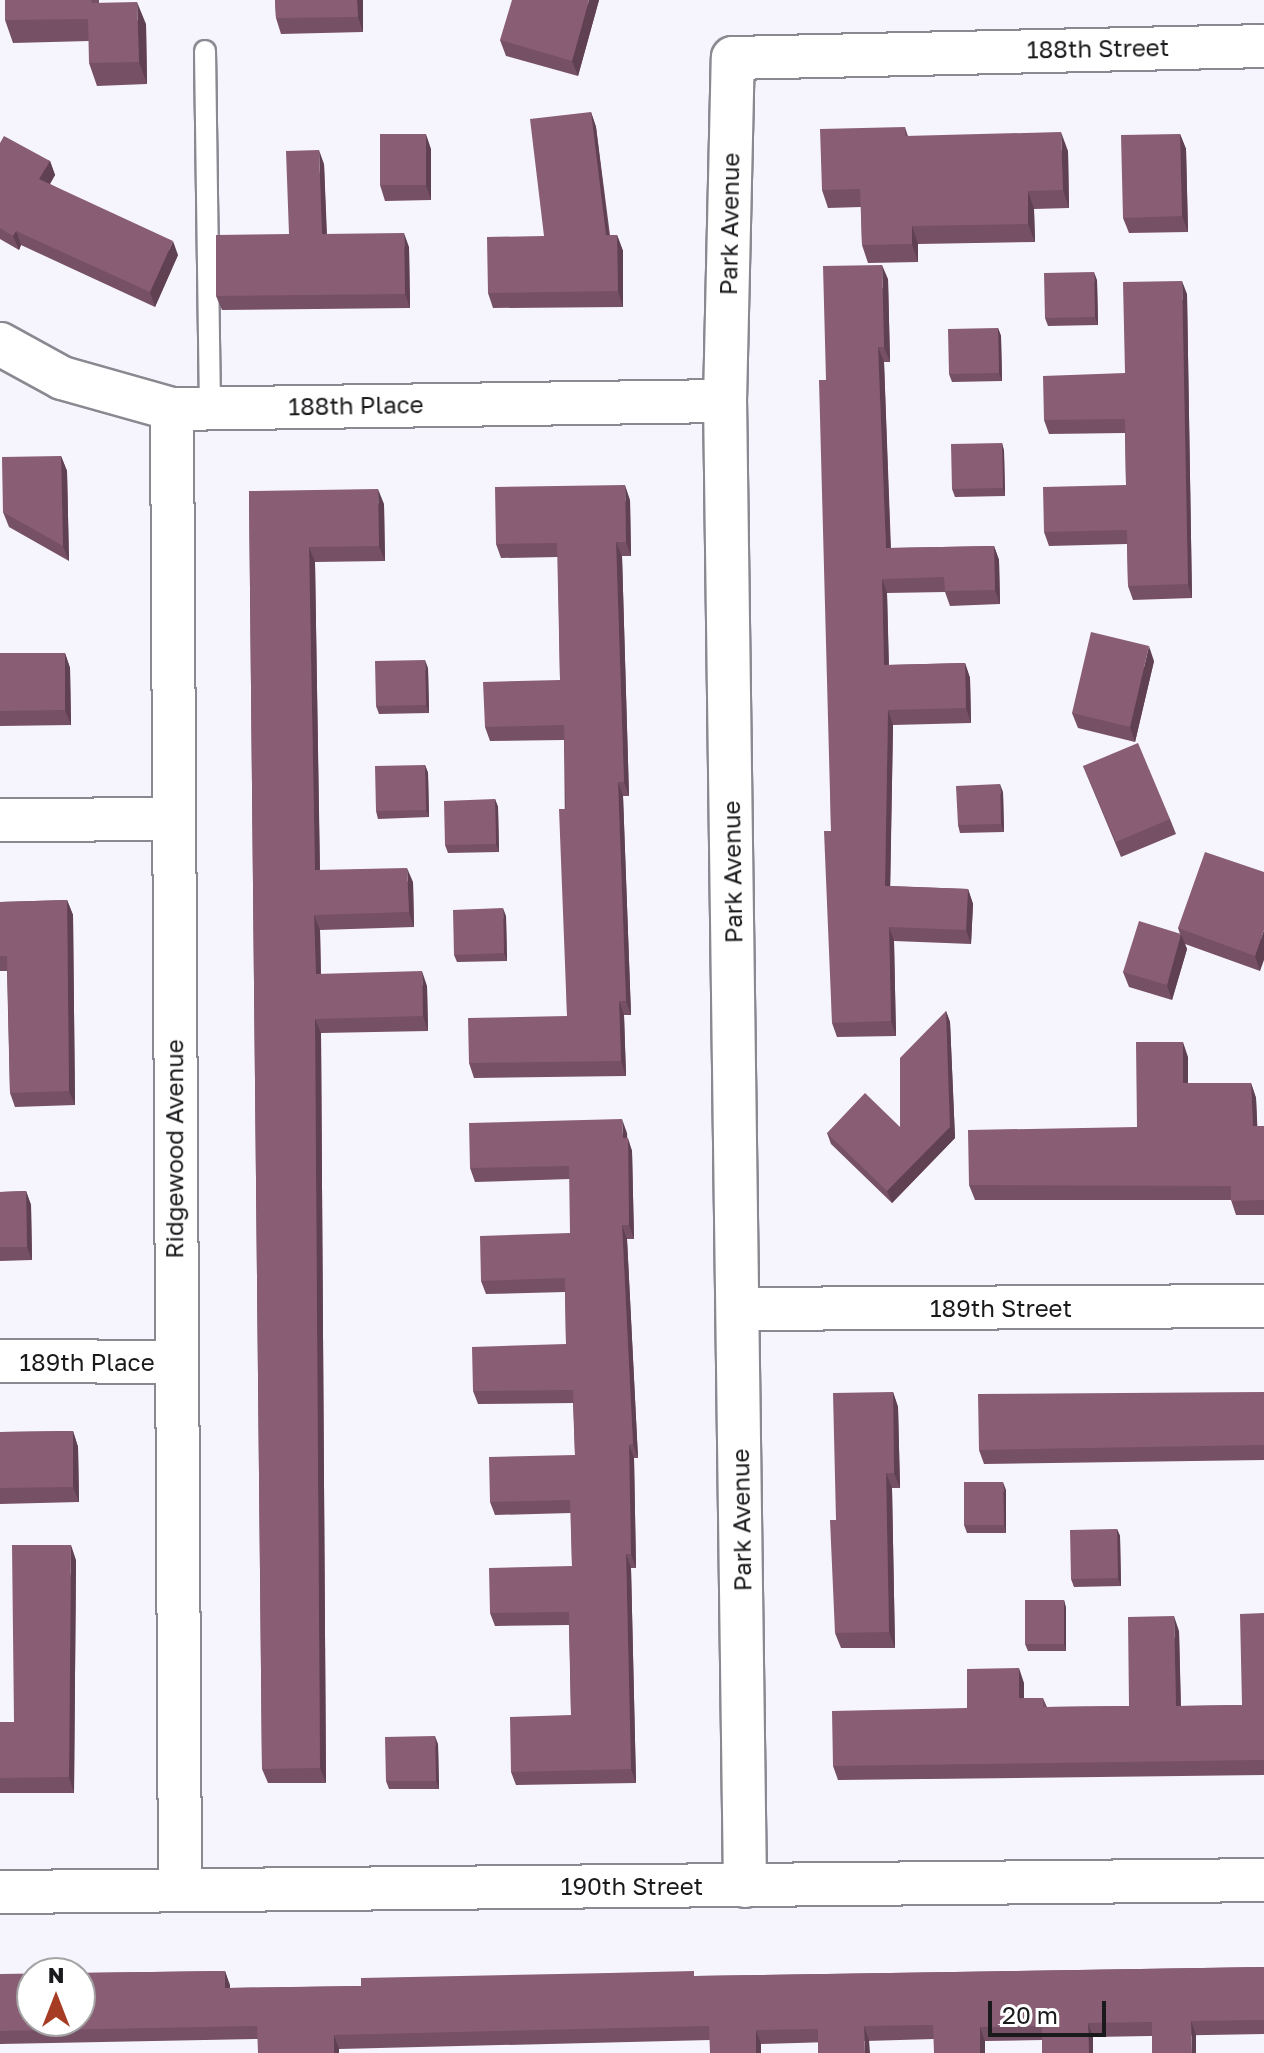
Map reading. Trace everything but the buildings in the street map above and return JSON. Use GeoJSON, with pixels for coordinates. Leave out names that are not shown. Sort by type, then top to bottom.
{"type":"FeatureCollection","features":[{"type":"Feature","properties":{"kind":"street","name":"188th Street"},"geometry":{"type":"LineString","coordinates":[[933,50],[1264,46]]}},
{"type":"Feature","properties":{"kind":"street","name":"Park Avenue"},"geometry":{"type":"LineString","coordinates":[[745,1886],[725,401],[733,58],[933,50]]}},
{"type":"Feature","properties":{"kind":"street","name":"188th Place"},"geometry":{"type":"LineString","coordinates":[[0,344],[62,378],[191,408],[725,401]]}},
{"type":"Feature","properties":{"kind":"street","name":"Ridgewood Avenue"},"geometry":{"type":"LineString","coordinates":[[180,1889],[172,819],[191,408]]}},
{"type":"Feature","properties":{"kind":"street"},"geometry":{"type":"LineString","coordinates":[[0,820],[172,819]]}},
{"type":"Feature","properties":{"kind":"street","name":"189th Street"},"geometry":{"type":"LineString","coordinates":[[738,1309],[1264,1306]]}},
{"type":"Feature","properties":{"kind":"street","name":"189th Place"},"geometry":{"type":"LineString","coordinates":[[0,1361],[175,1362]]}},
{"type":"Feature","properties":{"kind":"street","name":"190th Street"},"geometry":{"type":"LineString","coordinates":[[0,1892],[1264,1880]]}},
{"type":"Feature","properties":{"kind":"lane"},"geometry":{"type":"LineString","coordinates":[[191,408],[205,51]]}}]}
